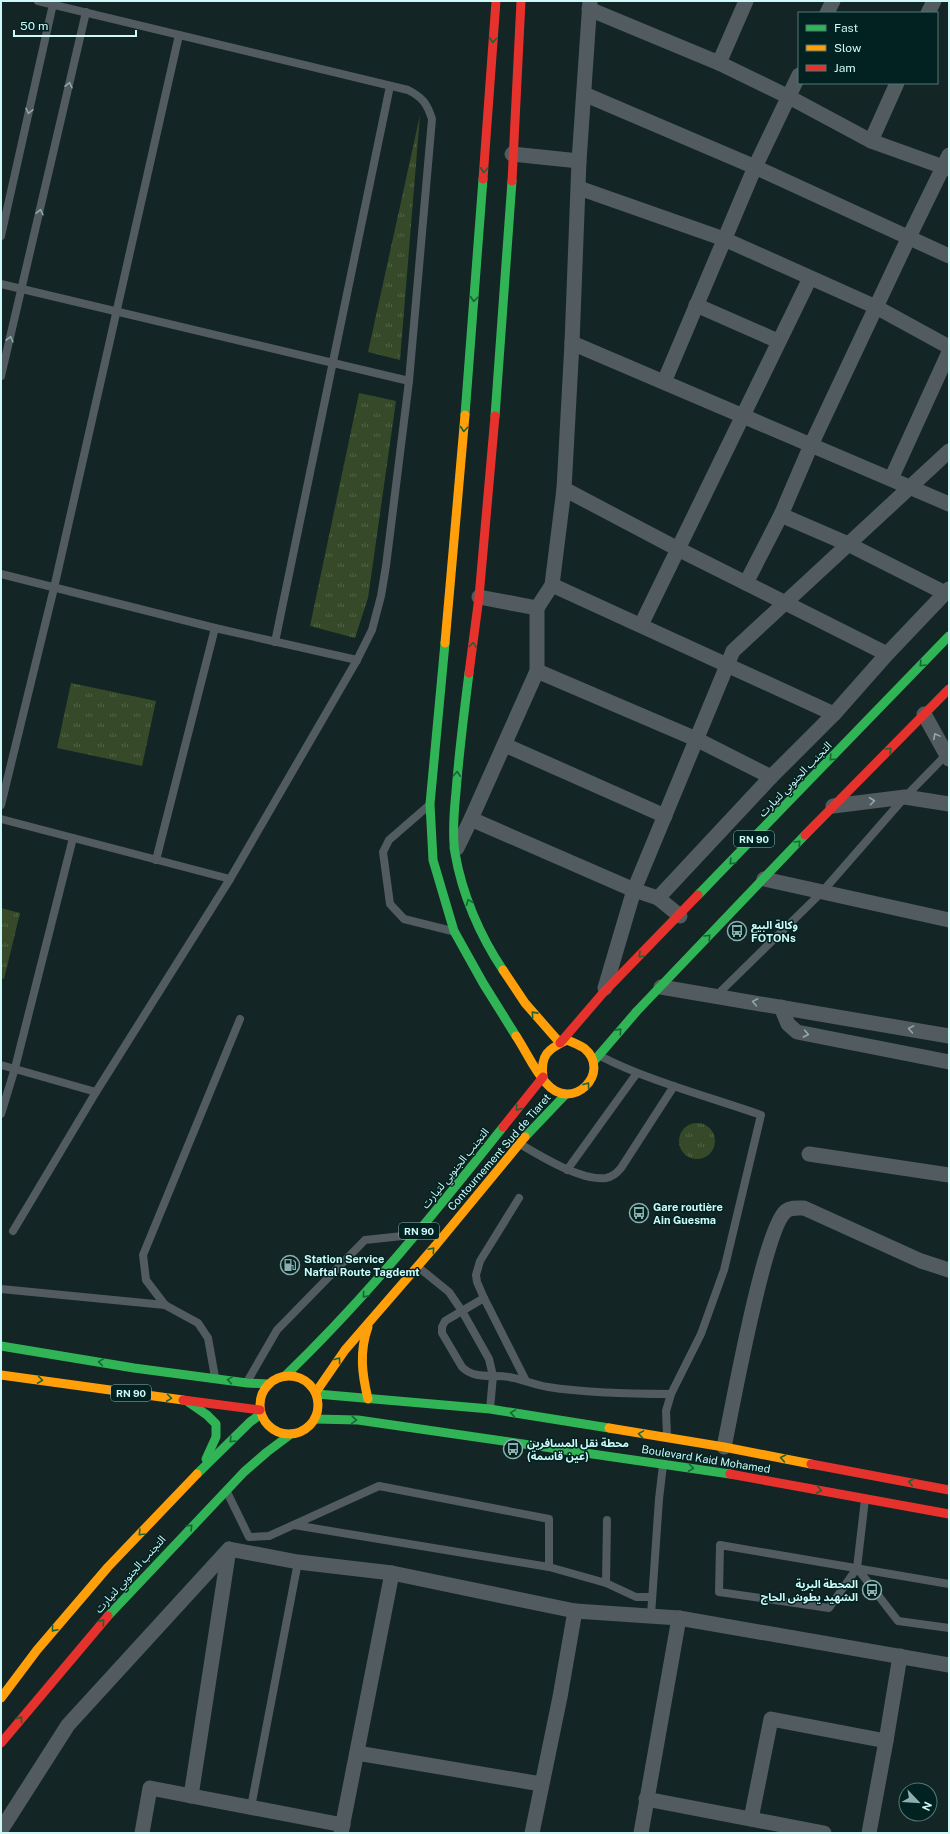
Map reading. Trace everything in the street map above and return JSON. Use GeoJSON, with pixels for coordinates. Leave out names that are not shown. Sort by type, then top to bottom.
{"type":"FeatureCollection","features":[{"type":"Feature","properties":{"kind":"main road"},"geometry":{"type":"LineString","coordinates":[[496,1],[465,419],[430,804],[433,860],[454,932],[483,983],[543,1077],[551,1089],[565,1095],[582,1091],[588,1086],[594,1070],[595,1058],[577,1043],[567,1040],[552,1047],[544,1056],[541,1069],[543,1077]]}},
{"type":"Feature","properties":{"kind":"main road"},"geometry":{"type":"LineString","coordinates":[[520,1],[509,234],[499,370],[479,597],[459,748],[454,818],[455,852],[467,898],[489,949],[524,1004],[560,1043]]}},
{"type":"Feature","properties":{"kind":"main road","name":"التجنب الجنوبي لتيارت"},"geometry":{"type":"LineString","coordinates":[[560,1043],[603,993],[680,916],[949,636]]}},
{"type":"Feature","properties":{"kind":"main road","name":"RN 90"},"geometry":{"type":"LineString","coordinates":[[595,1058],[637,1011],[833,806],[949,689]]}},
{"type":"Feature","properties":{"kind":"main road","name":"التجنب الجنوبي لتيارت"},"geometry":{"type":"LineString","coordinates":[[285,1376],[324,1339],[361,1300],[416,1235],[543,1077]]}},
{"type":"Feature","properties":{"kind":"main road","name":"Contournement Sud de Tiaret"},"geometry":{"type":"LineString","coordinates":[[316,1393],[345,1350],[418,1266],[519,1144],[565,1095]]}},
{"type":"Feature","properties":{"kind":"main road"},"geometry":{"type":"LineString","coordinates":[[368,1399],[360,1362],[361,1348],[370,1322]]}},
{"type":"Feature","properties":{"kind":"main road","name":"RN 90"},"geometry":{"type":"LineString","coordinates":[[1,1346],[134,1368],[247,1383],[269,1384]]}},
{"type":"Feature","properties":{"kind":"main road","name":"RN 90"},"geometry":{"type":"LineString","coordinates":[[1,1375],[261,1412]]}},
{"type":"Feature","properties":{"kind":"main road"},"geometry":{"type":"LineString","coordinates":[[285,1376],[300,1377],[312,1385],[316,1393],[319,1407],[315,1419],[305,1430],[291,1434],[284,1434],[270,1427],[261,1412],[260,1400],[263,1391],[269,1384],[285,1376]]}},
{"type":"Feature","properties":{"kind":"main road","name":"Boulevard Kaid Mohamed"},"geometry":{"type":"LineString","coordinates":[[316,1393],[490,1410],[724,1447],[949,1490]]}},
{"type":"Feature","properties":{"kind":"main road"},"geometry":{"type":"LineString","coordinates":[[185,1400],[213,1419],[218,1429],[218,1436],[201,1470]]}},
{"type":"Feature","properties":{"kind":"main road","name":"التجنب الجنوبي لتيارت"},"geometry":{"type":"LineString","coordinates":[[1,1698],[37,1650],[103,1573],[201,1470],[261,1412]]}},
{"type":"Feature","properties":{"kind":"main road","name":"Boulevard Kaid Mohamed"},"geometry":{"type":"LineString","coordinates":[[315,1419],[358,1420],[721,1472],[949,1514]]}},
{"type":"Feature","properties":{"kind":"main road","name":"التجنب الجنوبي لتيارت"},"geometry":{"type":"LineString","coordinates":[[1,1743],[40,1694],[167,1551],[262,1455],[291,1434]]}},
{"type":"Feature","properties":{"kind":"street"},"geometry":{"type":"LineString","coordinates":[[719,62],[746,1]]}},
{"type":"Feature","properties":{"kind":"street"},"geometry":{"type":"LineString","coordinates":[[827,12],[832,1]]}},
{"type":"Feature","properties":{"kind":"street"},"geometry":{"type":"LineString","coordinates":[[928,12],[934,1]]}},
{"type":"Feature","properties":{"kind":"street"},"geometry":{"type":"LineString","coordinates":[[455,852],[505,745],[537,671],[538,608],[552,585],[564,489],[572,343],[579,161],[589,5],[719,62],[789,97],[871,141],[947,164],[908,237],[811,445],[781,514],[746,583]]}},
{"type":"Feature","properties":{"kind":"street"},"geometry":{"type":"LineString","coordinates":[[664,382],[755,167],[798,77]]}},
{"type":"Feature","properties":{"kind":"street"},"geometry":{"type":"LineString","coordinates":[[871,141],[897,84]]}},
{"type":"Feature","properties":{"kind":"street"},"geometry":{"type":"LineString","coordinates":[[584,94],[755,167],[949,256]]}},
{"type":"Feature","properties":{"kind":"street"},"geometry":{"type":"LineString","coordinates":[[512,154],[579,161]]}},
{"type":"Feature","properties":{"kind":"street"},"geometry":{"type":"LineString","coordinates":[[579,188],[724,239],[876,307],[949,347]]}},
{"type":"Feature","properties":{"kind":"street"},"geometry":{"type":"LineString","coordinates":[[641,625],[810,278]]}},
{"type":"Feature","properties":{"kind":"street"},"geometry":{"type":"LineString","coordinates":[[696,305],[778,341]]}},
{"type":"Feature","properties":{"kind":"street"},"geometry":{"type":"LineString","coordinates":[[572,343],[949,504]]}},
{"type":"Feature","properties":{"kind":"street"},"geometry":{"type":"LineString","coordinates":[[891,479],[949,352]]}},
{"type":"Feature","properties":{"kind":"street"},"geometry":{"type":"LineString","coordinates":[[603,993],[634,890],[733,651],[949,451]]}},
{"type":"Feature","properties":{"kind":"street"},"geometry":{"type":"LineString","coordinates":[[564,489],[678,549],[887,654]]}},
{"type":"Feature","properties":{"kind":"street"},"geometry":{"type":"LineString","coordinates":[[658,898],[771,777],[834,714],[887,654],[947,591],[781,514]]}},
{"type":"Feature","properties":{"kind":"street"},"geometry":{"type":"LineString","coordinates":[[552,585],[834,714]]}},
{"type":"Feature","properties":{"kind":"street"},"geometry":{"type":"LineString","coordinates":[[479,597],[538,608]]}},
{"type":"Feature","properties":{"kind":"street"},"geometry":{"type":"LineString","coordinates":[[537,671],[696,739],[771,777]]}},
{"type":"Feature","properties":{"kind":"street"},"geometry":{"type":"LineString","coordinates":[[924,714],[948,756]]}},
{"type":"Feature","properties":{"kind":"street"},"geometry":{"type":"LineString","coordinates":[[505,745],[665,816]]}},
{"type":"Feature","properties":{"kind":"street"},"geometry":{"type":"LineString","coordinates":[[833,806],[904,797],[949,804]]}},
{"type":"Feature","properties":{"kind":"street"},"geometry":{"type":"LineString","coordinates":[[471,819],[634,890],[658,898],[680,916]]}},
{"type":"Feature","properties":{"kind":"street"},"geometry":{"type":"LineString","coordinates":[[764,879],[949,920]]}},
{"type":"Feature","properties":{"kind":"street"},"geometry":{"type":"LineString","coordinates":[[661,987],[717,995],[949,1036]]}},
{"type":"Feature","properties":{"kind":"street"},"geometry":{"type":"LineString","coordinates":[[781,1007],[788,1024],[797,1032],[949,1062]]}},
{"type":"Feature","properties":{"kind":"street"},"geometry":{"type":"LineString","coordinates":[[809,1154],[949,1175]]}},
{"type":"Feature","properties":{"kind":"street"},"geometry":{"type":"LineString","coordinates":[[724,1447],[754,1303],[773,1234],[786,1211],[794,1208],[804,1208],[921,1261],[949,1270]]}},
{"type":"Feature","properties":{"kind":"street"},"geometry":{"type":"LineString","coordinates":[[229,1549],[298,1562],[392,1573],[575,1610],[679,1618],[900,1656],[949,1666]]}},
{"type":"Feature","properties":{"kind":"street"},"geometry":{"type":"LineString","coordinates":[[191,1796],[229,1549]]}},
{"type":"Feature","properties":{"kind":"street"},"geometry":{"type":"LineString","coordinates":[[1,1830],[68,1725],[229,1549]]}},
{"type":"Feature","properties":{"kind":"street"},"geometry":{"type":"LineString","coordinates":[[142,1833],[150,1788],[251,1807],[342,1829],[392,1573]]}},
{"type":"Feature","properties":{"kind":"street"},"geometry":{"type":"LineString","coordinates":[[532,1833],[560,1697],[575,1610]]}},
{"type":"Feature","properties":{"kind":"street"},"geometry":{"type":"LineString","coordinates":[[641,1833],[679,1618]]}},
{"type":"Feature","properties":{"kind":"street"},"geometry":{"type":"LineString","coordinates":[[869,1833],[900,1656]]}},
{"type":"Feature","properties":{"kind":"street"},"geometry":{"type":"LineString","coordinates":[[751,1819],[771,1719],[886,1741]]}},
{"type":"Feature","properties":{"kind":"street"},"geometry":{"type":"LineString","coordinates":[[357,1753],[541,1784]]}},
{"type":"Feature","properties":{"kind":"street"},"geometry":{"type":"LineString","coordinates":[[646,1799],[824,1833]]}},
{"type":"Feature","properties":{"kind":"lane"},"geometry":{"type":"LineString","coordinates":[[13,1231],[96,1092],[230,879],[357,660],[372,630],[381,596],[409,380],[432,119],[428,105],[419,95],[408,90],[38,1]]}},
{"type":"Feature","properties":{"kind":"lane"},"geometry":{"type":"LineString","coordinates":[[1,236],[52,4]]}},
{"type":"Feature","properties":{"kind":"lane"},"geometry":{"type":"LineString","coordinates":[[1,376],[86,12]]}},
{"type":"Feature","properties":{"kind":"lane"},"geometry":{"type":"LineString","coordinates":[[1,805],[54,588],[179,35]]}},
{"type":"Feature","properties":{"kind":"lane"},"geometry":{"type":"LineString","coordinates":[[275,642],[390,86]]}},
{"type":"Feature","properties":{"kind":"lane"},"geometry":{"type":"LineString","coordinates":[[1,284],[409,380]]}},
{"type":"Feature","properties":{"kind":"lane"},"geometry":{"type":"LineString","coordinates":[[1,574],[215,628],[357,660]]}},
{"type":"Feature","properties":{"kind":"lane"},"geometry":{"type":"LineString","coordinates":[[156,860],[215,628]]}},
{"type":"Feature","properties":{"kind":"lane"},"geometry":{"type":"LineString","coordinates":[[717,995],[822,892],[904,797],[948,756]]}},
{"type":"Feature","properties":{"kind":"lane"},"geometry":{"type":"LineString","coordinates":[[430,804],[389,840],[383,852],[390,904],[404,919],[454,932]]}},
{"type":"Feature","properties":{"kind":"lane"},"geometry":{"type":"LineString","coordinates":[[1,819],[230,879]]}},
{"type":"Feature","properties":{"kind":"lane"},"geometry":{"type":"LineString","coordinates":[[1,1114],[15,1068],[73,838]]}},
{"type":"Feature","properties":{"kind":"lane"},"geometry":{"type":"LineString","coordinates":[[165,1306],[146,1280],[143,1255],[240,1019]]}},
{"type":"Feature","properties":{"kind":"lane"},"geometry":{"type":"LineString","coordinates":[[595,1058],[637,1074],[761,1115],[724,1270],[716,1296],[702,1334],[671,1394],[666,1411],[667,1438]]}},
{"type":"Feature","properties":{"kind":"lane"},"geometry":{"type":"LineString","coordinates":[[1,1065],[96,1092]]}},
{"type":"Feature","properties":{"kind":"lane"},"geometry":{"type":"LineString","coordinates":[[567,1170],[637,1074]]}},
{"type":"Feature","properties":{"kind":"lane"},"geometry":{"type":"LineString","coordinates":[[519,1144],[567,1170],[598,1178],[606,1178],[616,1174],[674,1086]]}},
{"type":"Feature","properties":{"kind":"lane"},"geometry":{"type":"LineString","coordinates":[[519,1198],[477,1267],[476,1282],[526,1381]]}},
{"type":"Feature","properties":{"kind":"lane"},"geometry":{"type":"LineString","coordinates":[[247,1383],[277,1330],[365,1240],[416,1235]]}},
{"type":"Feature","properties":{"kind":"lane"},"geometry":{"type":"LineString","coordinates":[[418,1266],[444,1287],[462,1311],[489,1359],[493,1376],[490,1410]]}},
{"type":"Feature","properties":{"kind":"lane"},"geometry":{"type":"LineString","coordinates":[[1,1289],[165,1306],[198,1323],[208,1338],[215,1378]]}},
{"type":"Feature","properties":{"kind":"lane"},"geometry":{"type":"LineString","coordinates":[[484,1298],[444,1321],[442,1326],[442,1333],[462,1367],[467,1371],[478,1375],[509,1377],[547,1387],[638,1394],[671,1394]]}},
{"type":"Feature","properties":{"kind":"lane"},"geometry":{"type":"LineString","coordinates":[[651,1615],[659,1499],[663,1464]]}},
{"type":"Feature","properties":{"kind":"lane"},"geometry":{"type":"LineString","coordinates":[[226,1491],[249,1537],[268,1536],[379,1486],[549,1519],[550,1567]]}},
{"type":"Feature","properties":{"kind":"lane"},"geometry":{"type":"LineString","coordinates":[[865,1498],[857,1568],[829,1608],[719,1592],[720,1545],[857,1568],[949,1584]]}},
{"type":"Feature","properties":{"kind":"lane"},"geometry":{"type":"LineString","coordinates":[[606,1583],[607,1520]]}},
{"type":"Feature","properties":{"kind":"lane"},"geometry":{"type":"LineString","coordinates":[[293,1525],[550,1567],[606,1583],[636,1597],[652,1596]]}},
{"type":"Feature","properties":{"kind":"lane"},"geometry":{"type":"LineString","coordinates":[[251,1807],[298,1562]]}},
{"type":"Feature","properties":{"kind":"lane"},"geometry":{"type":"LineString","coordinates":[[857,1568],[898,1620],[949,1628]]}},
{"type":"Feature","properties":{"kind":"green space"},"geometry":{"type":"Polygon","coordinates":[[[420,115],[400,360],[368,352],[420,115]]]}},
{"type":"Feature","properties":{"kind":"green space"},"geometry":{"type":"Polygon","coordinates":[[[359,393],[396,401],[368,598],[355,638],[310,626],[359,393]]]}},
{"type":"Feature","properties":{"kind":"green space"},"geometry":{"type":"Polygon","coordinates":[[[71,683],[156,701],[142,766],[57,748],[71,683]]]}},
{"type":"Feature","properties":{"kind":"green space"},"geometry":{"type":"Polygon","coordinates":[[[1,908],[20,913],[4,979],[1,978],[1,908]]]}},
{"type":"Feature","properties":{"kind":"green space"},"geometry":{"type":"Polygon","coordinates":[[[701,1123],[710,1128],[714,1134],[714,1148],[710,1154],[701,1159],[693,1159],[684,1154],[680,1148],[679,1137],[684,1128],[690,1124],[701,1123]]]}},
{"type":"Feature","properties":{"kind":"traffic: fast"},"geometry":{"type":"LineString","coordinates":[[465,415],[483,179]]}},
{"type":"Feature","properties":{"kind":"traffic: fast"},"geometry":{"type":"LineString","coordinates":[[495,416],[512,181]]}},
{"type":"Feature","properties":{"kind":"traffic: fast"},"geometry":{"type":"LineString","coordinates":[[698,895],[949,636]]}},
{"type":"Feature","properties":{"kind":"traffic: fast"},"geometry":{"type":"LineString","coordinates":[[445,643],[430,804],[433,860],[454,931],[483,983],[516,1036]]}},
{"type":"Feature","properties":{"kind":"traffic: fast"},"geometry":{"type":"LineString","coordinates":[[469,673],[460,747],[453,830],[454,845],[458,868],[467,899],[487,943],[503,970]]}},
{"type":"Feature","properties":{"kind":"traffic: fast"},"geometry":{"type":"LineString","coordinates":[[594,1061],[637,1011],[805,835]]}},
{"type":"Feature","properties":{"kind":"traffic: fast"},"geometry":{"type":"LineString","coordinates":[[525,1137],[565,1095]]}},
{"type":"Feature","properties":{"kind":"traffic: fast"},"geometry":{"type":"LineString","coordinates":[[285,1376],[315,1347],[371,1286],[425,1224],[503,1127]]}},
{"type":"Feature","properties":{"kind":"traffic: fast"},"geometry":{"type":"LineString","coordinates":[[1,1346],[134,1368],[247,1383],[269,1384]]}},
{"type":"Feature","properties":{"kind":"traffic: fast"},"geometry":{"type":"LineString","coordinates":[[317,1394],[490,1409],[609,1428]]}},
{"type":"Feature","properties":{"kind":"traffic: fast"},"geometry":{"type":"LineString","coordinates":[[187,1401],[207,1415],[216,1424],[216,1437],[206,1459]]}},
{"type":"Feature","properties":{"kind":"traffic: fast"},"geometry":{"type":"LineString","coordinates":[[197,1474],[250,1422],[261,1414]]}},
{"type":"Feature","properties":{"kind":"traffic: fast"},"geometry":{"type":"LineString","coordinates":[[315,1419],[358,1420],[730,1474]]}},
{"type":"Feature","properties":{"kind":"traffic: fast"},"geometry":{"type":"LineString","coordinates":[[108,1616],[244,1472],[291,1434]]}},
{"type":"Feature","properties":{"kind":"traffic: slow"},"geometry":{"type":"LineString","coordinates":[[445,643],[465,415]]}},
{"type":"Feature","properties":{"kind":"traffic: slow"},"geometry":{"type":"LineString","coordinates":[[503,970],[525,1003],[560,1043]]}},
{"type":"Feature","properties":{"kind":"traffic: slow"},"geometry":{"type":"LineString","coordinates":[[516,1036],[542,1078],[556,1091],[567,1094],[577,1092],[586,1086],[592,1078],[594,1068],[592,1058],[584,1048],[567,1040],[555,1046],[544,1058],[542,1069],[543,1077]]}},
{"type":"Feature","properties":{"kind":"traffic: slow"},"geometry":{"type":"LineString","coordinates":[[316,1392],[345,1350],[436,1245],[525,1137]]}},
{"type":"Feature","properties":{"kind":"traffic: slow"},"geometry":{"type":"LineString","coordinates":[[368,1327],[362,1354],[364,1381],[368,1399]]}},
{"type":"Feature","properties":{"kind":"traffic: slow"},"geometry":{"type":"LineString","coordinates":[[1,1375],[183,1400]]}},
{"type":"Feature","properties":{"kind":"traffic: slow"},"geometry":{"type":"LineString","coordinates":[[283,1376],[295,1376],[310,1384],[318,1399],[318,1405],[318,1411],[310,1426],[295,1434],[283,1434],[268,1426],[260,1411],[260,1399],[268,1384],[283,1376]]}},
{"type":"Feature","properties":{"kind":"traffic: slow"},"geometry":{"type":"LineString","coordinates":[[609,1428],[724,1447],[811,1464]]}},
{"type":"Feature","properties":{"kind":"traffic: slow"},"geometry":{"type":"LineString","coordinates":[[1,1698],[37,1650],[108,1567],[197,1474]]}},
{"type":"Feature","properties":{"kind":"traffic: jam"},"geometry":{"type":"LineString","coordinates":[[483,179],[496,1]]}},
{"type":"Feature","properties":{"kind":"traffic: jam"},"geometry":{"type":"LineString","coordinates":[[512,181],[521,1]]}},
{"type":"Feature","properties":{"kind":"traffic: jam"},"geometry":{"type":"LineString","coordinates":[[469,673],[479,597],[495,416]]}},
{"type":"Feature","properties":{"kind":"traffic: jam"},"geometry":{"type":"LineString","coordinates":[[805,835],[949,689]]}},
{"type":"Feature","properties":{"kind":"traffic: jam"},"geometry":{"type":"LineString","coordinates":[[560,1043],[603,993],[698,895]]}},
{"type":"Feature","properties":{"kind":"traffic: jam"},"geometry":{"type":"LineString","coordinates":[[503,1127],[543,1077]]}},
{"type":"Feature","properties":{"kind":"traffic: jam"},"geometry":{"type":"LineString","coordinates":[[183,1400],[260,1410]]}},
{"type":"Feature","properties":{"kind":"traffic: jam"},"geometry":{"type":"LineString","coordinates":[[811,1464],[949,1490]]}},
{"type":"Feature","properties":{"kind":"traffic: jam"},"geometry":{"type":"LineString","coordinates":[[730,1474],[949,1514]]}},
{"type":"Feature","properties":{"kind":"traffic: jam"},"geometry":{"type":"LineString","coordinates":[[1,1743],[108,1616]]}},
{"type":"Feature","properties":{"kind":"place","name":"وكالة البيع FOTONs"},"geometry":{"type":"Point","coordinates":[737,931]}},
{"type":"Feature","properties":{"kind":"place","name":"Gare routière Ain Guesma"},"geometry":{"type":"Point","coordinates":[639,1213]}},
{"type":"Feature","properties":{"kind":"place","name":"Station Service Naftal Route Tagdemt"},"geometry":{"type":"Point","coordinates":[290,1265]}},
{"type":"Feature","properties":{"kind":"place","name":"محطة نقل المسافرين (عين قاسمة)"},"geometry":{"type":"Point","coordinates":[513,1449]}},
{"type":"Feature","properties":{"kind":"place","name":"المحطة البرية الشهيد يطوش الحاج"},"geometry":{"type":"Point","coordinates":[872,1590]}}]}
